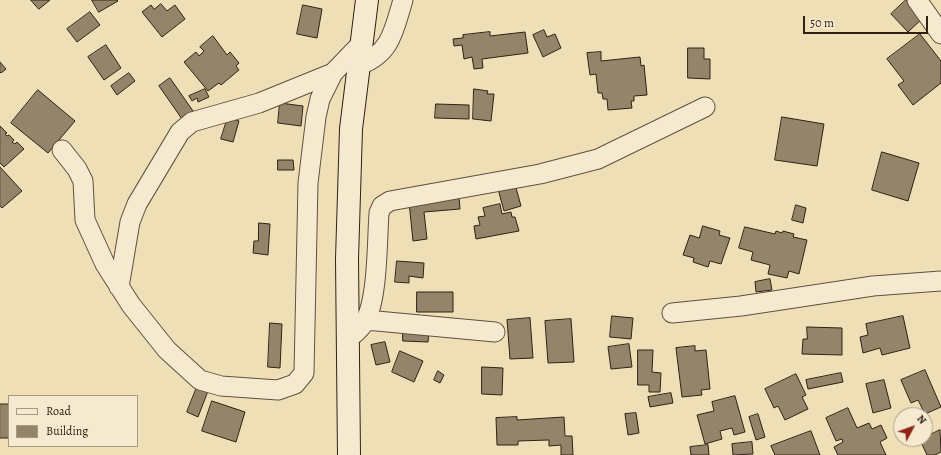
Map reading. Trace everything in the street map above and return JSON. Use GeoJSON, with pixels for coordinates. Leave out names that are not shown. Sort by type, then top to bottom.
{"type":"FeatureCollection","features":[{"type":"Feature","properties":{"kind":"street"},"geometry":{"type":"LineString","coordinates":[[349,455],[347,259],[351,129],[367,0]]}},
{"type":"Feature","properties":{"kind":"street"},"geometry":{"type":"LineString","coordinates":[[360,55],[371,61],[383,50],[393,36],[402,0]]}},
{"type":"Feature","properties":{"kind":"street"},"geometry":{"type":"LineString","coordinates":[[918,0],[941,34]]}},
{"type":"Feature","properties":{"kind":"street"},"geometry":{"type":"LineString","coordinates":[[119,287],[130,222],[137,204],[180,132],[192,122],[259,103],[333,73],[360,55]]}},
{"type":"Feature","properties":{"kind":"street"},"geometry":{"type":"LineString","coordinates":[[62,150],[77,169],[82,181],[85,220],[105,264],[131,305],[167,350],[200,380],[221,386],[278,390],[294,384],[304,372],[308,183],[316,117],[320,99],[333,73]]}},
{"type":"Feature","properties":{"kind":"street"},"geometry":{"type":"LineString","coordinates":[[348,339],[359,330],[366,320],[372,303],[379,213],[382,206],[390,201],[540,174],[598,159],[705,107]]}},
{"type":"Feature","properties":{"kind":"street"},"geometry":{"type":"LineString","coordinates":[[672,313],[748,305],[873,286],[941,281]]}},
{"type":"Feature","properties":{"kind":"street"},"geometry":{"type":"LineString","coordinates":[[366,320],[495,332]]}},
{"type":"Feature","properties":{"kind":"building"},"geometry":{"type":"Polygon","coordinates":[[[31,0],[50,0],[39,9],[31,0]]]}},
{"type":"Feature","properties":{"kind":"building"},"geometry":{"type":"Polygon","coordinates":[[[92,0],[117,0],[118,1],[99,12],[92,0]]]}},
{"type":"Feature","properties":{"kind":"building"},"geometry":{"type":"Polygon","coordinates":[[[906,0],[923,18],[908,32],[891,14],[906,0]]]}},
{"type":"Feature","properties":{"kind":"building"},"geometry":{"type":"Polygon","coordinates":[[[161,4],[167,11],[175,5],[185,19],[162,37],[142,12],[151,5],[154,9],[161,4]]]}},
{"type":"Feature","properties":{"kind":"building"},"geometry":{"type":"Polygon","coordinates":[[[303,5],[322,9],[317,38],[297,34],[303,5]]]}},
{"type":"Feature","properties":{"kind":"building"},"geometry":{"type":"Polygon","coordinates":[[[90,12],[100,25],[77,42],[67,29],[90,12]]]}},
{"type":"Feature","properties":{"kind":"building"},"geometry":{"type":"Polygon","coordinates":[[[544,30],[547,37],[555,34],[561,48],[543,57],[533,35],[544,30]]]}},
{"type":"Feature","properties":{"kind":"building"},"geometry":{"type":"Polygon","coordinates":[[[490,32],[490,36],[525,32],[528,53],[482,59],[483,68],[474,69],[472,57],[464,59],[462,45],[454,46],[453,39],[463,38],[463,35],[490,32]]]}},
{"type":"Feature","properties":{"kind":"building"},"geometry":{"type":"Polygon","coordinates":[[[920,34],[941,61],[941,83],[913,105],[898,85],[904,81],[887,59],[920,34]]]}},
{"type":"Feature","properties":{"kind":"building"},"geometry":{"type":"Polygon","coordinates":[[[213,36],[227,55],[230,52],[239,63],[236,66],[239,70],[221,85],[219,83],[208,91],[184,62],[196,52],[199,56],[204,51],[200,47],[213,36]]]}},
{"type":"Feature","properties":{"kind":"building"},"geometry":{"type":"Polygon","coordinates":[[[106,45],[121,68],[104,80],[88,57],[106,45]]]}},
{"type":"Feature","properties":{"kind":"building"},"geometry":{"type":"Polygon","coordinates":[[[688,48],[704,48],[704,59],[710,59],[710,79],[688,78],[688,48]]]}},
{"type":"Feature","properties":{"kind":"building"},"geometry":{"type":"Polygon","coordinates":[[[601,52],[601,61],[640,57],[641,66],[644,65],[647,95],[634,96],[634,101],[631,101],[632,108],[608,110],[607,99],[603,99],[602,93],[598,93],[596,74],[590,75],[587,53],[601,52]]]}},
{"type":"Feature","properties":{"kind":"building"},"geometry":{"type":"Polygon","coordinates":[[[0,62],[6,69],[1,73],[0,72],[0,62]]]}},
{"type":"Feature","properties":{"kind":"building"},"geometry":{"type":"Polygon","coordinates":[[[129,73],[135,81],[117,95],[111,86],[129,73]]]}},
{"type":"Feature","properties":{"kind":"building"},"geometry":{"type":"Polygon","coordinates":[[[170,78],[193,111],[182,119],[159,86],[170,78]]]}},
{"type":"Feature","properties":{"kind":"building"},"geometry":{"type":"Polygon","coordinates":[[[205,89],[209,97],[198,102],[197,98],[192,101],[189,96],[205,89]]]}},
{"type":"Feature","properties":{"kind":"building"},"geometry":{"type":"Polygon","coordinates":[[[474,89],[488,91],[487,94],[494,94],[491,121],[473,119],[474,89]]]}},
{"type":"Feature","properties":{"kind":"building"},"geometry":{"type":"Polygon","coordinates":[[[38,90],[75,121],[48,153],[11,123],[38,90]]]}},
{"type":"Feature","properties":{"kind":"building"},"geometry":{"type":"Polygon","coordinates":[[[280,103],[303,106],[301,126],[278,123],[280,103]]]}},
{"type":"Feature","properties":{"kind":"building"},"geometry":{"type":"Polygon","coordinates":[[[436,104],[469,105],[469,119],[435,118],[436,104]]]}},
{"type":"Feature","properties":{"kind":"building"},"geometry":{"type":"Polygon","coordinates":[[[228,117],[239,121],[233,142],[221,139],[228,117]]]}},
{"type":"Feature","properties":{"kind":"building"},"geometry":{"type":"Polygon","coordinates":[[[782,117],[824,124],[817,166],[775,160],[782,117]]]}},
{"type":"Feature","properties":{"kind":"building"},"geometry":{"type":"Polygon","coordinates":[[[0,126],[7,133],[5,134],[7,136],[9,135],[14,140],[12,142],[15,144],[17,142],[24,149],[4,167],[0,163],[0,126]]]}},
{"type":"Feature","properties":{"kind":"building"},"geometry":{"type":"Polygon","coordinates":[[[882,152],[919,163],[908,201],[872,190],[882,152]]]}},
{"type":"Feature","properties":{"kind":"building"},"geometry":{"type":"Polygon","coordinates":[[[278,160],[293,160],[294,170],[278,170],[278,160]]]}},
{"type":"Feature","properties":{"kind":"building"},"geometry":{"type":"Polygon","coordinates":[[[0,167],[22,191],[2,208],[0,206],[0,167]]]}},
{"type":"Feature","properties":{"kind":"building"},"geometry":{"type":"Polygon","coordinates":[[[515,184],[521,206],[504,211],[498,189],[515,184]]]}},
{"type":"Feature","properties":{"kind":"building"},"geometry":{"type":"Polygon","coordinates":[[[459,197],[460,209],[424,212],[427,239],[413,241],[409,202],[459,197]]]}},
{"type":"Feature","properties":{"kind":"building"},"geometry":{"type":"Polygon","coordinates":[[[500,204],[502,214],[511,212],[512,217],[515,217],[519,231],[476,239],[474,226],[480,225],[478,217],[485,216],[483,208],[500,204]]]}},
{"type":"Feature","properties":{"kind":"building"},"geometry":{"type":"Polygon","coordinates":[[[796,205],[806,208],[803,223],[792,220],[796,205]]]}},
{"type":"Feature","properties":{"kind":"building"},"geometry":{"type":"Polygon","coordinates":[[[259,223],[270,224],[268,255],[253,253],[254,241],[258,241],[259,223]]]}},
{"type":"Feature","properties":{"kind":"building"},"geometry":{"type":"Polygon","coordinates":[[[703,226],[720,231],[719,235],[730,238],[721,264],[710,261],[708,267],[693,262],[694,258],[683,255],[690,235],[699,238],[703,226]]]}},
{"type":"Feature","properties":{"kind":"building"},"geometry":{"type":"Polygon","coordinates":[[[745,227],[775,234],[776,231],[782,233],[783,231],[794,234],[793,237],[807,240],[799,274],[789,271],[787,278],[768,274],[770,265],[751,260],[753,252],[739,248],[745,227]]]}},
{"type":"Feature","properties":{"kind":"building"},"geometry":{"type":"Polygon","coordinates":[[[397,261],[424,263],[423,278],[409,276],[409,283],[395,282],[397,261]]]}},
{"type":"Feature","properties":{"kind":"building"},"geometry":{"type":"Polygon","coordinates":[[[770,279],[772,290],[756,292],[755,282],[770,279]]]}},
{"type":"Feature","properties":{"kind":"building"},"geometry":{"type":"Polygon","coordinates":[[[417,292],[453,292],[453,312],[417,312],[417,292]]]}},
{"type":"Feature","properties":{"kind":"building"},"geometry":{"type":"Polygon","coordinates":[[[612,316],[633,318],[631,339],[610,337],[612,316]]]}},
{"type":"Feature","properties":{"kind":"building"},"geometry":{"type":"Polygon","coordinates":[[[903,316],[910,348],[882,355],[880,348],[863,353],[860,337],[868,335],[866,324],[903,316]]]}},
{"type":"Feature","properties":{"kind":"building"},"geometry":{"type":"Polygon","coordinates":[[[530,318],[533,358],[510,359],[507,320],[530,318]]]}},
{"type":"Feature","properties":{"kind":"building"},"geometry":{"type":"Polygon","coordinates":[[[571,319],[574,362],[548,363],[545,321],[571,319]]]}},
{"type":"Feature","properties":{"kind":"building"},"geometry":{"type":"Polygon","coordinates":[[[270,323],[282,324],[280,368],[268,367],[270,323]]]}},
{"type":"Feature","properties":{"kind":"building"},"geometry":{"type":"Polygon","coordinates":[[[807,327],[842,328],[842,355],[802,354],[803,339],[807,339],[807,327]]]}},
{"type":"Feature","properties":{"kind":"building"},"geometry":{"type":"Polygon","coordinates":[[[403,331],[429,333],[428,342],[403,341],[403,331]]]}},
{"type":"Feature","properties":{"kind":"building"},"geometry":{"type":"Polygon","coordinates":[[[385,342],[390,362],[376,365],[371,345],[385,342]]]}},
{"type":"Feature","properties":{"kind":"building"},"geometry":{"type":"Polygon","coordinates":[[[629,344],[632,367],[611,369],[608,347],[629,344]]]}},
{"type":"Feature","properties":{"kind":"building"},"geometry":{"type":"Polygon","coordinates":[[[695,346],[695,351],[706,350],[710,389],[701,390],[702,395],[682,397],[676,348],[695,346]]]}},
{"type":"Feature","properties":{"kind":"building"},"geometry":{"type":"Polygon","coordinates":[[[638,350],[653,350],[652,372],[661,373],[660,392],[649,392],[649,385],[638,385],[638,350]]]}},
{"type":"Feature","properties":{"kind":"building"},"geometry":{"type":"Polygon","coordinates":[[[400,351],[423,361],[414,382],[392,372],[400,351]]]}},
{"type":"Feature","properties":{"kind":"building"},"geometry":{"type":"Polygon","coordinates":[[[482,367],[503,368],[502,395],[482,394],[482,367]]]}},
{"type":"Feature","properties":{"kind":"building"},"geometry":{"type":"Polygon","coordinates":[[[925,370],[941,407],[933,410],[933,407],[922,407],[918,400],[911,403],[901,380],[925,370]]]}},
{"type":"Feature","properties":{"kind":"building"},"geometry":{"type":"Polygon","coordinates":[[[438,371],[444,375],[440,383],[434,380],[438,371]]]}},
{"type":"Feature","properties":{"kind":"building"},"geometry":{"type":"Polygon","coordinates":[[[841,373],[843,382],[808,389],[806,380],[841,373]]]}},
{"type":"Feature","properties":{"kind":"building"},"geometry":{"type":"Polygon","coordinates":[[[796,374],[806,395],[802,397],[808,409],[785,420],[778,406],[774,408],[765,389],[796,374]]]}},
{"type":"Feature","properties":{"kind":"building"},"geometry":{"type":"Polygon","coordinates":[[[884,380],[891,408],[873,413],[866,384],[884,380]]]}},
{"type":"Feature","properties":{"kind":"building"},"geometry":{"type":"Polygon","coordinates":[[[197,387],[208,391],[198,417],[187,412],[197,387]]]}},
{"type":"Feature","properties":{"kind":"building"},"geometry":{"type":"Polygon","coordinates":[[[671,393],[673,403],[650,407],[648,397],[671,393]]]}},
{"type":"Feature","properties":{"kind":"building"},"geometry":{"type":"Polygon","coordinates":[[[735,396],[745,432],[734,435],[732,428],[720,431],[722,439],[705,444],[697,415],[714,411],[712,402],[735,396]]]}},
{"type":"Feature","properties":{"kind":"building"},"geometry":{"type":"Polygon","coordinates":[[[212,401],[245,412],[236,442],[202,431],[212,401]]]}},
{"type":"Feature","properties":{"kind":"building"},"geometry":{"type":"Polygon","coordinates":[[[0,404],[8,404],[8,438],[0,438],[0,404]]]}},
{"type":"Feature","properties":{"kind":"building"},"geometry":{"type":"Polygon","coordinates":[[[848,408],[857,428],[869,423],[872,429],[881,425],[887,438],[880,442],[886,455],[838,455],[834,447],[843,442],[842,439],[836,441],[826,418],[848,408]]]}},
{"type":"Feature","properties":{"kind":"building"},"geometry":{"type":"Polygon","coordinates":[[[636,413],[639,433],[628,435],[625,414],[636,413]]]}},
{"type":"Feature","properties":{"kind":"building"},"geometry":{"type":"Polygon","coordinates":[[[758,414],[765,437],[756,440],[749,417],[758,414]]]}},
{"type":"Feature","properties":{"kind":"building"},"geometry":{"type":"Polygon","coordinates":[[[517,417],[517,420],[564,417],[565,436],[572,436],[573,455],[561,455],[561,445],[549,446],[549,440],[518,441],[518,445],[497,445],[496,418],[517,417]]]}},
{"type":"Feature","properties":{"kind":"building"},"geometry":{"type":"Polygon","coordinates":[[[940,430],[941,452],[935,455],[927,455],[923,447],[933,447],[933,434],[940,430]]]}},
{"type":"Feature","properties":{"kind":"building"},"geometry":{"type":"Polygon","coordinates":[[[811,431],[820,455],[775,455],[771,446],[811,431]]]}},
{"type":"Feature","properties":{"kind":"building"},"geometry":{"type":"Polygon","coordinates":[[[752,442],[753,454],[733,455],[732,444],[752,442]]]}},
{"type":"Feature","properties":{"kind":"building"},"geometry":{"type":"Polygon","coordinates":[[[708,445],[709,455],[691,455],[690,447],[708,445]]]}}]}
